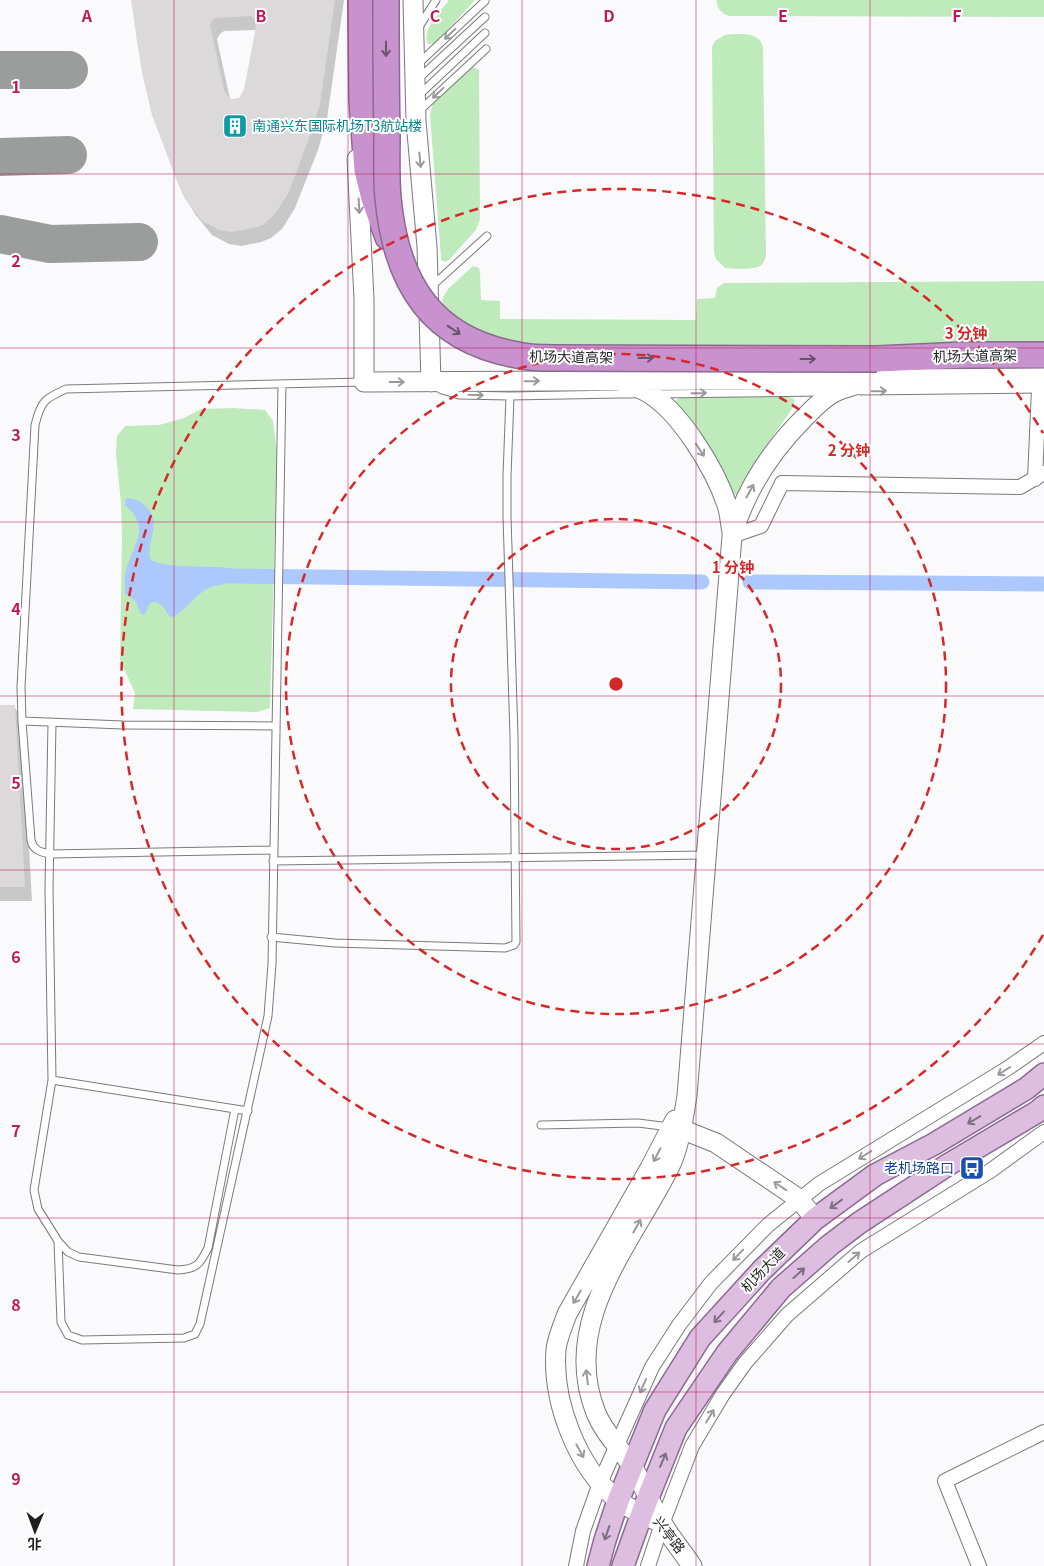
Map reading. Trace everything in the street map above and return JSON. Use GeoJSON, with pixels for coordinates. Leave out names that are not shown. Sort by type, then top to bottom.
{"type":"FeatureCollection","features":[{"type":"Feature","properties":{"kind":"highway"},"geometry":{"type":"LineString","coordinates":[[361,0],[362,100],[367,170],[374,198],[391,246],[405,274]]}},
{"type":"Feature","properties":{"kind":"highway","name":"机场大道高架"},"geometry":{"type":"LineString","coordinates":[[386,0],[388,197],[395,242],[405,274],[419,297],[434,316],[452,330],[473,342],[496,350],[523,356],[553,358],[881,368],[965,356],[1044,355]]}},
{"type":"Feature","properties":{"kind":"main road","name":"机场大道"},"geometry":{"type":"LineString","coordinates":[[598,1566],[618,1501],[655,1410],[700,1338],[762,1270],[815,1219],[875,1175],[934,1144],[1027,1088],[1044,1074]]}},
{"type":"Feature","properties":{"kind":"main road","name":"机场大道"},"geometry":{"type":"LineString","coordinates":[[623,1566],[644,1505],[676,1428],[727,1353],[782,1288],[830,1245],[859,1223],[946,1166],[1044,1106]]}},
{"type":"Feature","properties":{"kind":"street"},"geometry":{"type":"LineString","coordinates":[[356,0],[358,192],[364,298],[364,382],[612,387],[647,392],[669,410],[703,454],[718,481],[727,506],[732,536]]}},
{"type":"Feature","properties":{"kind":"street"},"geometry":{"type":"LineString","coordinates":[[413,0],[415,90],[427,247],[431,382]]}},
{"type":"Feature","properties":{"kind":"street"},"geometry":{"type":"LineString","coordinates":[[644,1505],[618,1501],[600,1483],[575,1443],[558,1394],[556,1348],[567,1314],[650,1168],[676,1128],[688,1096],[732,536],[739,512],[772,455],[794,428],[816,406],[837,391],[881,368]]}},
{"type":"Feature","properties":{"kind":"street"},"geometry":{"type":"LineString","coordinates":[[612,387],[670,380],[881,368],[1008,378],[1042,385],[1039,476],[1020,488],[782,483],[761,526],[732,536]]}},
{"type":"Feature","properties":{"kind":"street"},"geometry":{"type":"LineString","coordinates":[[576,1566],[584,1532],[600,1483],[652,1367],[711,1283],[768,1225],[819,1184],[1008,1068],[1044,1043]]}},
{"type":"Feature","properties":{"kind":"street"},"geometry":{"type":"LineString","coordinates":[[676,1128],[716,1143],[799,1199],[815,1219]]}},
{"type":"Feature","properties":{"kind":"street","name":"兴亭路"},"geometry":{"type":"LineString","coordinates":[[676,1128],[671,1164],[599,1297],[592,1315],[586,1352],[590,1395],[596,1415],[616,1447],[632,1466],[644,1505],[662,1524],[692,1566]]}},
{"type":"Feature","properties":{"kind":"street"},"geometry":{"type":"LineString","coordinates":[[648,1566],[692,1446],[723,1394],[745,1363],[787,1315],[861,1251],[990,1171],[1044,1132]]}},
{"type":"Feature","properties":{"kind":"street"},"geometry":{"type":"LineString","coordinates":[[979,1566],[945,1481],[1044,1432]]}},
{"type":"Feature","properties":{"kind":"lane"},"geometry":{"type":"LineString","coordinates":[[413,41],[436,0]]}},
{"type":"Feature","properties":{"kind":"lane"},"geometry":{"type":"LineString","coordinates":[[415,90],[485,1]]}},
{"type":"Feature","properties":{"kind":"lane"},"geometry":{"type":"LineString","coordinates":[[415,90],[485,17]]}},
{"type":"Feature","properties":{"kind":"lane"},"geometry":{"type":"LineString","coordinates":[[415,90],[485,33]]}},
{"type":"Feature","properties":{"kind":"lane"},"geometry":{"type":"LineString","coordinates":[[415,90],[486,49]]}},
{"type":"Feature","properties":{"kind":"lane"},"geometry":{"type":"LineString","coordinates":[[428,290],[486,236]]}},
{"type":"Feature","properties":{"kind":"lane"},"geometry":{"type":"LineString","coordinates":[[647,392],[670,380]]}},
{"type":"Feature","properties":{"kind":"lane"},"geometry":{"type":"LineString","coordinates":[[274,850],[50,854],[36,850],[32,845],[21,687],[33,440],[39,408],[48,398],[66,389],[364,382]]}},
{"type":"Feature","properties":{"kind":"lane"},"geometry":{"type":"LineString","coordinates":[[431,382],[442,390],[459,395],[510,396],[612,387]]}},
{"type":"Feature","properties":{"kind":"lane"},"geometry":{"type":"LineString","coordinates":[[58,1241],[61,1322],[68,1335],[82,1340],[184,1338],[195,1334],[200,1324],[268,1016],[272,964],[282,384]]}},
{"type":"Feature","properties":{"kind":"lane"},"geometry":{"type":"LineString","coordinates":[[647,392],[837,391],[1042,385]]}},
{"type":"Feature","properties":{"kind":"lane"},"geometry":{"type":"LineString","coordinates":[[271,937],[335,943],[510,947],[514,945],[517,938],[514,736],[507,476],[510,396]]}},
{"type":"Feature","properties":{"kind":"lane"},"geometry":{"type":"LineString","coordinates":[[22,721],[276,726]]}},
{"type":"Feature","properties":{"kind":"lane"},"geometry":{"type":"LineString","coordinates":[[52,723],[50,854],[52,1080],[34,1190],[38,1209],[58,1241],[68,1252],[79,1257],[178,1270],[187,1270],[195,1267],[202,1260],[208,1248],[235,1109]]}},
{"type":"Feature","properties":{"kind":"lane"},"geometry":{"type":"LineString","coordinates":[[274,861],[707,855]]}},
{"type":"Feature","properties":{"kind":"lane"},"geometry":{"type":"LineString","coordinates":[[52,1080],[248,1111]]}},
{"type":"Feature","properties":{"kind":"lane"},"geometry":{"type":"LineString","coordinates":[[541,1124],[638,1123],[676,1128]]}},
{"type":"Feature","properties":{"kind":"green space"},"geometry":{"type":"Polygon","coordinates":[[[449,0],[475,0],[437,42],[428,44],[427,33],[429,27],[449,0]]]}},
{"type":"Feature","properties":{"kind":"green space"},"geometry":{"type":"Polygon","coordinates":[[[716,0],[1044,0],[1044,17],[730,16],[720,11],[716,0]]]}},
{"type":"Feature","properties":{"kind":"green space"},"geometry":{"type":"Polygon","coordinates":[[[742,34],[753,36],[761,42],[763,47],[766,255],[761,265],[753,268],[725,268],[716,259],[714,253],[712,47],[715,41],[725,35],[742,34]]]}},
{"type":"Feature","properties":{"kind":"green space"},"geometry":{"type":"Polygon","coordinates":[[[472,66],[479,70],[480,219],[476,230],[445,262],[441,260],[430,115],[433,103],[472,66]]]}},
{"type":"Feature","properties":{"kind":"green space"},"geometry":{"type":"Polygon","coordinates":[[[473,266],[479,268],[480,272],[481,300],[500,301],[500,319],[696,320],[697,299],[715,298],[717,288],[724,283],[1044,281],[1044,350],[549,349],[520,343],[480,330],[444,305],[442,302],[443,297],[449,288],[473,266]]]}},
{"type":"Feature","properties":{"kind":"green space"},"geometry":{"type":"Polygon","coordinates":[[[787,396],[794,399],[794,406],[758,458],[739,494],[734,495],[674,403],[680,398],[787,396]]]}},
{"type":"Feature","properties":{"kind":"green space"},"geometry":{"type":"Polygon","coordinates":[[[201,409],[265,410],[273,421],[277,453],[270,708],[257,712],[133,709],[135,693],[120,660],[122,536],[116,454],[117,436],[125,426],[159,425],[184,418],[201,409]]]}},
{"type":"Feature","properties":{"kind":"water"},"geometry":{"type":"Polygon","coordinates":[[[126,498],[142,503],[150,511],[153,518],[154,524],[149,552],[150,559],[178,566],[234,569],[237,576],[231,582],[213,586],[204,591],[175,616],[170,617],[162,605],[155,602],[150,603],[145,614],[142,615],[135,600],[125,594],[126,570],[136,544],[139,529],[138,521],[125,505],[126,498]]]}},
{"type":"Feature","properties":{"kind":"building","name":"南通兴东国际机场T3航站楼"},"geometry":{"type":"Polygon","coordinates":[[[131,0],[335,0],[320,104],[310,136],[288,194],[274,215],[263,225],[232,232],[220,230],[202,221],[185,199],[178,184],[152,115],[142,73],[131,0]],[[250,16],[216,18],[212,20],[210,25],[224,90],[228,97],[232,99],[239,98],[244,89],[256,27],[254,18],[250,16]]]}},
{"type":"Feature","properties":{"kind":"building"},"geometry":{"type":"Polygon","coordinates":[[[0,705],[15,705],[25,887],[0,887],[0,705]]]}},
{"type":"Feature","properties":{"kind":"waterway"},"geometry":{"type":"LineString","coordinates":[[230,576],[702,582]]}},
{"type":"Feature","properties":{"kind":"waterway"},"geometry":{"type":"LineString","coordinates":[[750,582],[1044,584]]}},
{"type":"Feature","properties":{"kind":"taxiway"},"geometry":{"type":"LineString","coordinates":[[0,70],[69,70]]}},
{"type":"Feature","properties":{"kind":"taxiway"},"geometry":{"type":"LineString","coordinates":[[0,157],[68,155]]}},
{"type":"Feature","properties":{"kind":"taxiway"},"geometry":{"type":"LineString","coordinates":[[0,234],[50,244],[139,242]]}},
{"type":"Feature","properties":{"kind":"place","name":"南通兴东国际机场T3航站楼"},"geometry":{"type":"Point","coordinates":[235,126]}},
{"type":"Feature","properties":{"kind":"place","name":"老机场路口"},"geometry":{"type":"Point","coordinates":[972,1168]}}]}
